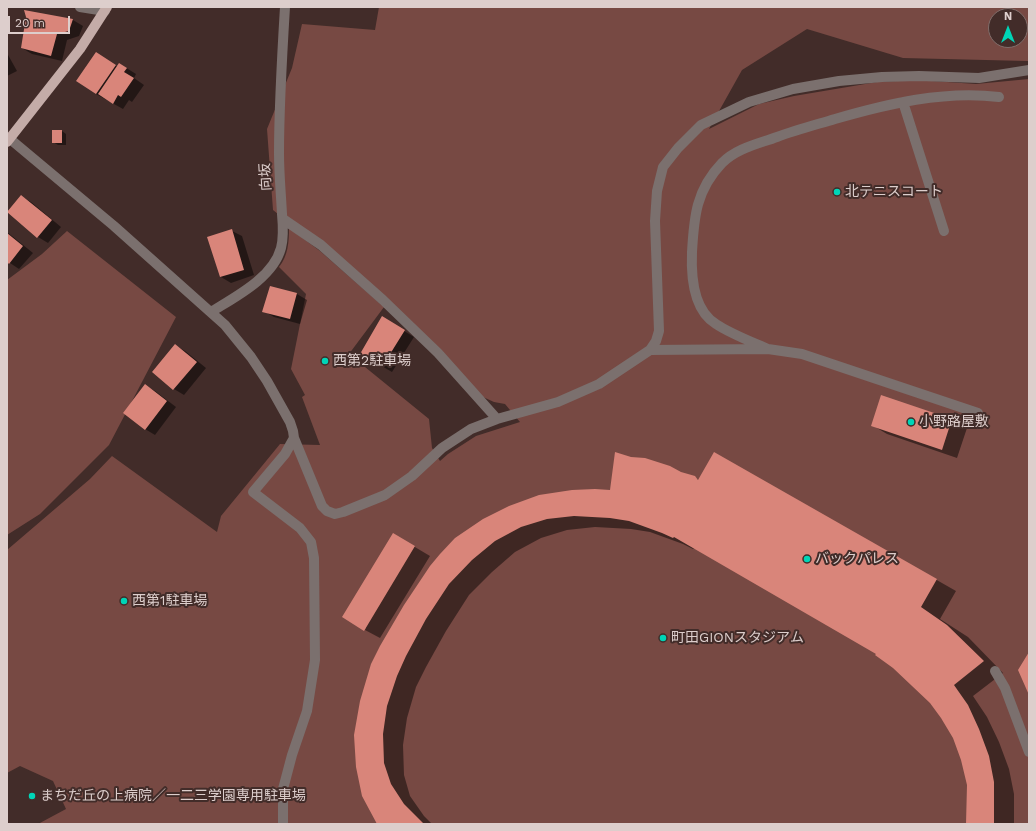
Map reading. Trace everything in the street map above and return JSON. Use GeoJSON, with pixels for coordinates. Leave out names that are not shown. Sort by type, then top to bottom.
{"type":"FeatureCollection","features":[{"type":"Feature","properties":{"kind":"main road"},"geometry":{"type":"LineString","coordinates":[[8,141],[80,49],[106,9]]}},
{"type":"Feature","properties":{"kind":"street"},"geometry":{"type":"LineString","coordinates":[[80,7],[106,9]]}},
{"type":"Feature","properties":{"kind":"street","name":"向坂"},"geometry":{"type":"LineString","coordinates":[[211,312],[262,278],[273,264],[281,248],[283,219],[279,155],[280,98],[285,7]]}},
{"type":"Feature","properties":{"kind":"street"},"geometry":{"type":"LineString","coordinates":[[8,141],[114,226],[225,325],[251,357],[267,381],[290,422],[294,438],[322,506],[327,511],[335,514],[385,495],[412,476],[442,448],[471,429],[497,419],[558,402],[600,384],[650,350],[656,341],[659,331],[655,221],[657,191],[663,167],[678,148],[701,125],[749,102],[793,89],[839,81],[882,77],[919,76],[979,78],[1029,70]]}},
{"type":"Feature","properties":{"kind":"street"},"geometry":{"type":"LineString","coordinates":[[768,349],[715,324],[701,308],[694,287],[692,256],[696,207],[703,190],[722,163],[732,154],[791,132],[865,111],[903,102],[942,97],[968,95],[999,97]]}},
{"type":"Feature","properties":{"kind":"street"},"geometry":{"type":"LineString","coordinates":[[903,102],[944,230]]}},
{"type":"Feature","properties":{"kind":"street"},"geometry":{"type":"LineString","coordinates":[[283,219],[321,245],[383,300],[438,354],[497,419]]}},
{"type":"Feature","properties":{"kind":"street"},"geometry":{"type":"LineString","coordinates":[[650,350],[768,349],[802,354],[978,413]]}},
{"type":"Feature","properties":{"kind":"street"},"geometry":{"type":"LineString","coordinates":[[283,824],[283,789],[292,755],[307,711],[315,660],[314,558],[311,542],[300,528],[253,492],[285,454],[294,438]]}},
{"type":"Feature","properties":{"kind":"street"},"geometry":{"type":"LineString","coordinates":[[995,671],[1005,688],[1029,752]]}},
{"type":"Feature","properties":{"kind":"shaded area"},"geometry":{"type":"Polygon","coordinates":[[[379,7],[1029,7],[1029,61],[903,58],[807,29],[742,70],[709,129],[759,104],[794,96],[877,82],[917,80],[976,84],[1029,79],[1029,824],[38,824],[66,809],[53,781],[20,766],[7,773],[7,550],[90,479],[112,456],[217,532],[221,516],[280,444],[320,445],[302,397],[305,395],[291,369],[306,294],[279,267],[287,249],[289,228],[320,251],[384,307],[349,354],[429,419],[432,448],[440,461],[476,436],[520,422],[505,404],[494,402],[483,397],[384,299],[273,210],[267,129],[292,68],[302,24],[375,30],[379,7]]]}},
{"type":"Feature","properties":{"kind":"shaded area"},"geometry":{"type":"Polygon","coordinates":[[[67,231],[176,317],[109,445],[40,514],[7,535],[7,280],[42,254],[67,231]]]}},
{"type":"Feature","properties":{"kind":"building"},"geometry":{"type":"Polygon","coordinates":[[[24,10],[73,19],[69,31],[57,34],[51,56],[21,48],[26,17],[24,10]]]}},
{"type":"Feature","properties":{"kind":"building"},"geometry":{"type":"Polygon","coordinates":[[[96,52],[116,65],[96,94],[76,81],[96,52]]]}},
{"type":"Feature","properties":{"kind":"building"},"geometry":{"type":"Polygon","coordinates":[[[119,63],[127,68],[124,72],[134,78],[121,97],[118,95],[113,104],[98,94],[119,63]]]}},
{"type":"Feature","properties":{"kind":"building"},"geometry":{"type":"Polygon","coordinates":[[[52,130],[62,130],[62,143],[52,143],[52,130]]]}},
{"type":"Feature","properties":{"kind":"building"},"geometry":{"type":"Polygon","coordinates":[[[21,195],[52,220],[37,238],[7,212],[21,195]]]}},
{"type":"Feature","properties":{"kind":"building"},"geometry":{"type":"Polygon","coordinates":[[[232,229],[244,270],[220,277],[207,237],[232,229]]]}},
{"type":"Feature","properties":{"kind":"building"},"geometry":{"type":"Polygon","coordinates":[[[7,233],[23,246],[9,264],[7,262],[7,233]]]}},
{"type":"Feature","properties":{"kind":"building"},"geometry":{"type":"Polygon","coordinates":[[[270,286],[297,293],[290,319],[262,312],[270,286]]]}},
{"type":"Feature","properties":{"kind":"building"},"geometry":{"type":"Polygon","coordinates":[[[382,316],[405,330],[382,367],[360,354],[382,316]]]}},
{"type":"Feature","properties":{"kind":"building"},"geometry":{"type":"Polygon","coordinates":[[[175,344],[197,362],[173,390],[152,372],[175,344]]]}},
{"type":"Feature","properties":{"kind":"building"},"geometry":{"type":"Polygon","coordinates":[[[145,384],[167,401],[145,430],[123,413],[145,384]]]}},
{"type":"Feature","properties":{"kind":"building","name":"小野路屋敷"},"geometry":{"type":"Polygon","coordinates":[[[881,395],[952,419],[942,450],[871,426],[881,395]]]}},
{"type":"Feature","properties":{"kind":"building","name":"バックパレス"},"geometry":{"type":"Polygon","coordinates":[[[615,452],[631,457],[645,458],[670,466],[681,472],[695,476],[698,480],[714,452],[937,579],[921,607],[947,625],[984,661],[954,685],[968,705],[989,756],[994,782],[994,824],[966,824],[967,785],[961,760],[953,738],[930,703],[893,668],[875,655],[876,654],[674,537],[673,538],[629,521],[610,518],[574,516],[547,519],[521,527],[495,541],[472,560],[449,584],[426,619],[397,676],[387,706],[383,734],[384,763],[391,784],[404,804],[424,824],[377,824],[362,796],[356,767],[354,735],[360,701],[371,664],[404,605],[430,566],[440,554],[455,538],[483,519],[509,506],[539,495],[572,490],[610,490],[615,452]]]}},
{"type":"Feature","properties":{"kind":"building"},"geometry":{"type":"Polygon","coordinates":[[[393,533],[415,546],[364,631],[342,617],[393,533]]]}},
{"type":"Feature","properties":{"kind":"building"},"geometry":{"type":"Polygon","coordinates":[[[1029,652],[1029,695],[1018,670],[1029,652]]]}},
{"type":"Feature","properties":{"kind":"place","name":"北テニスコート"},"geometry":{"type":"Point","coordinates":[837,192]}},
{"type":"Feature","properties":{"kind":"place","name":"西第2駐車場"},"geometry":{"type":"Point","coordinates":[325,361]}},
{"type":"Feature","properties":{"kind":"place","name":"小野路屋敷"},"geometry":{"type":"Point","coordinates":[911,422]}},
{"type":"Feature","properties":{"kind":"place","name":"バックパレス"},"geometry":{"type":"Point","coordinates":[807,559]}},
{"type":"Feature","properties":{"kind":"place","name":"西第1駐車場"},"geometry":{"type":"Point","coordinates":[124,601]}},
{"type":"Feature","properties":{"kind":"place","name":"町田GIONスタジアム"},"geometry":{"type":"Point","coordinates":[663,638]}},
{"type":"Feature","properties":{"kind":"place","name":"まちだ丘の上病院／一二三学園専用駐車場"},"geometry":{"type":"Point","coordinates":[32,796]}}]}
